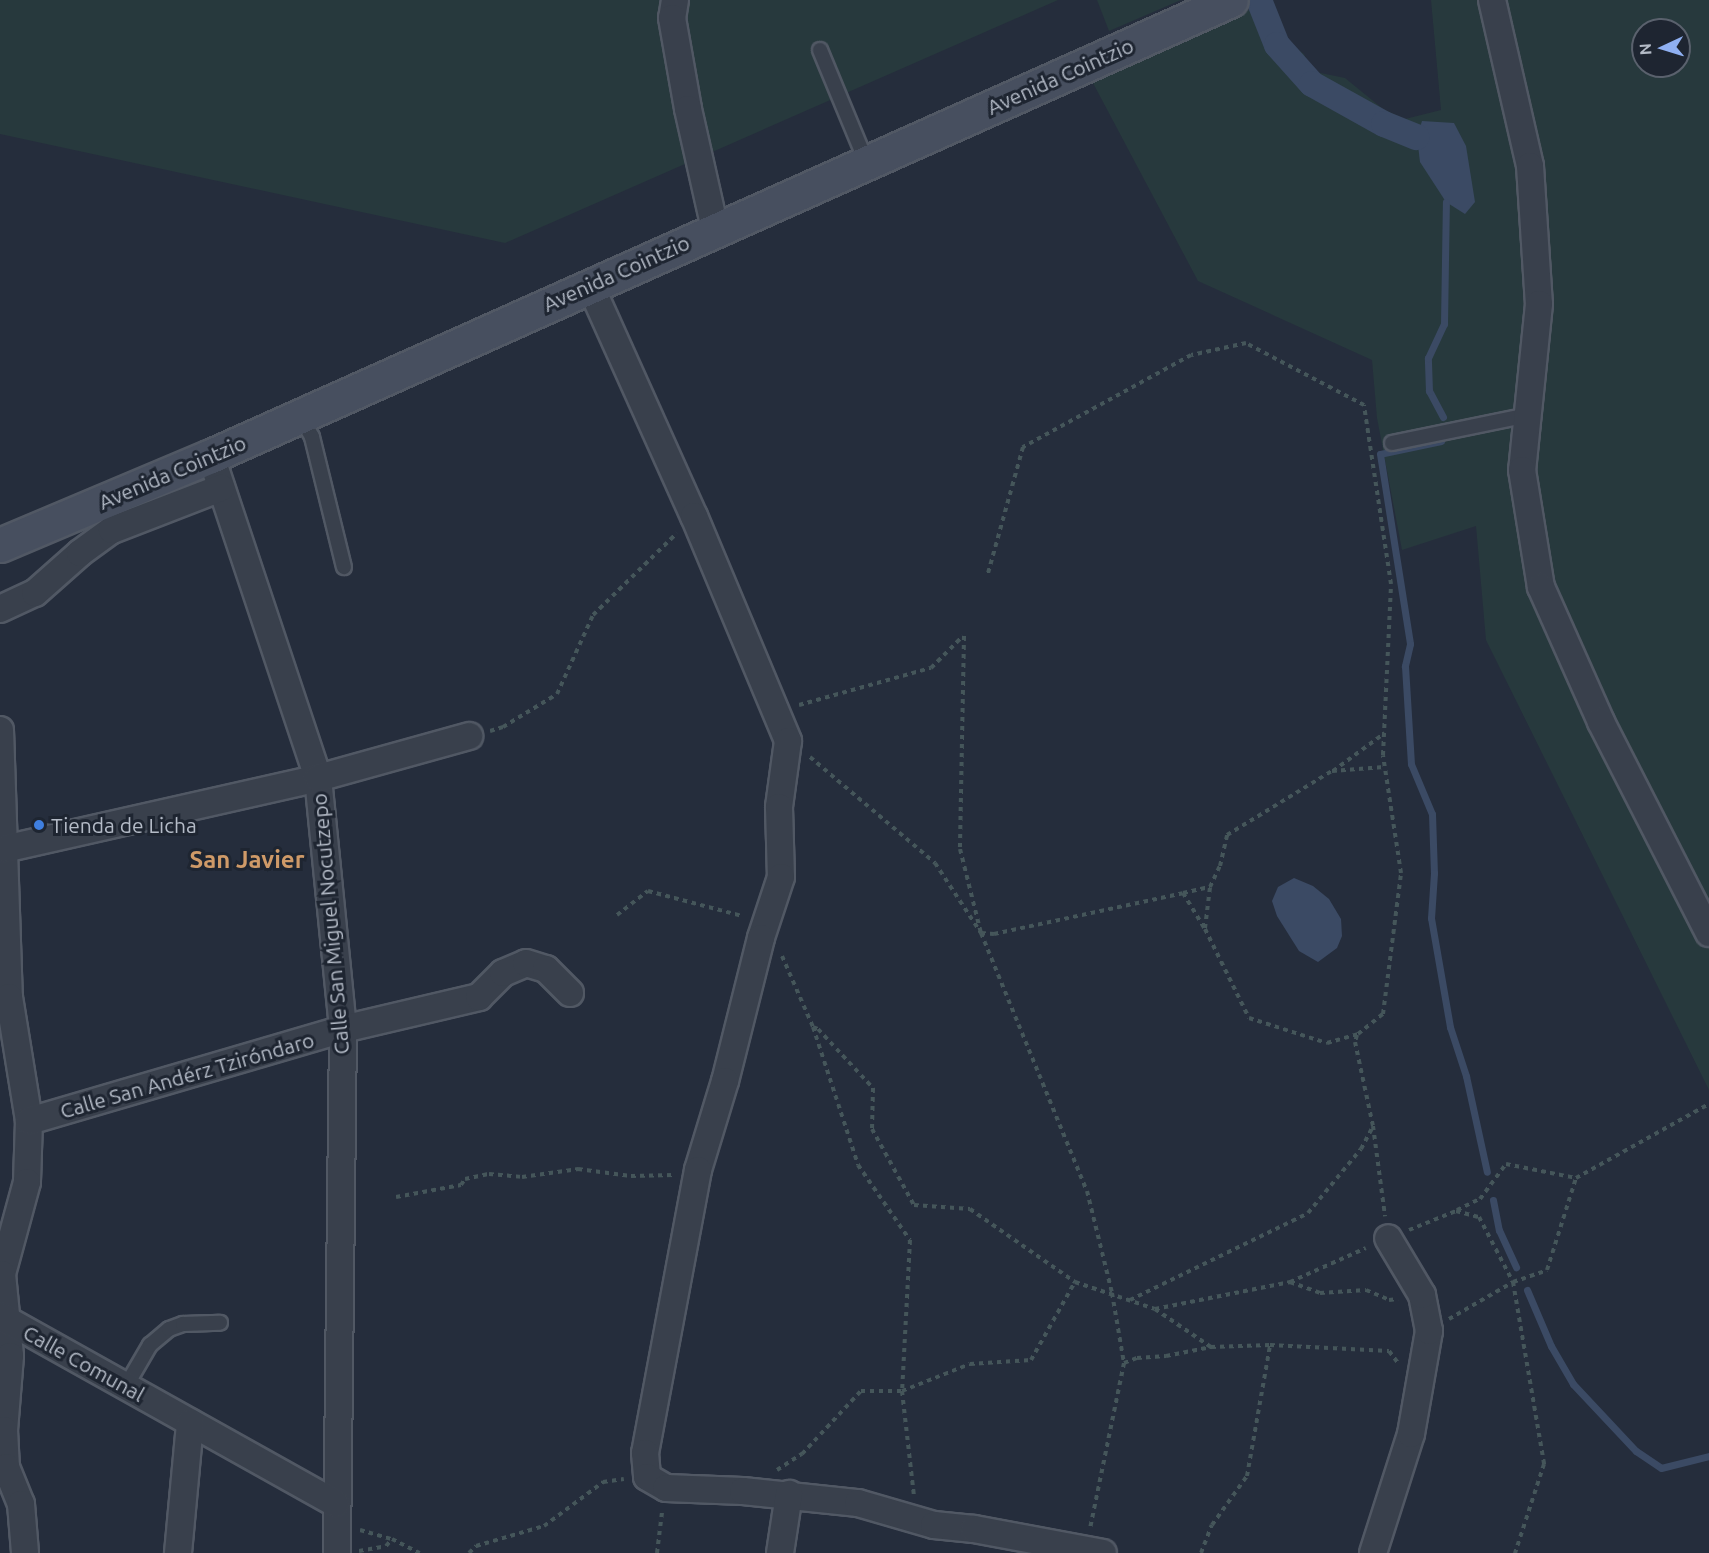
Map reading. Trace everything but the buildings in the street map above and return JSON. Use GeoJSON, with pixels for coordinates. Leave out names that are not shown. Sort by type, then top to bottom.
{"type":"FeatureCollection","features":[{"type":"Feature","properties":{"kind":"main road","name":"Avenida Cointzio"},"geometry":{"type":"LineString","coordinates":[[0,545],[211,456],[866,161],[1231,0]]}},
{"type":"Feature","properties":{"kind":"street"},"geometry":{"type":"LineString","coordinates":[[675,0],[672,18],[704,186],[715,229]]}},
{"type":"Feature","properties":{"kind":"street"},"geometry":{"type":"LineString","coordinates":[[1492,0],[1530,166],[1539,304],[1522,470],[1540,587],[1601,722],[1709,933]]}},
{"type":"Feature","properties":{"kind":"street"},"geometry":{"type":"LineString","coordinates":[[590,285],[694,516],[788,741],[780,807],[781,877],[764,930],[725,1081],[698,1170],[645,1453],[656,1482],[789,1494],[858,1503],[917,1520],[1096,1551]]}},
{"type":"Feature","properties":{"kind":"street","name":"Calle San Miguel Nocutzepo"},"geometry":{"type":"LineString","coordinates":[[211,456],[318,778],[343,1029],[337,1553]]}},
{"type":"Feature","properties":{"kind":"street"},"geometry":{"type":"LineString","coordinates":[[0,609],[35,593],[112,530],[221,488]]}},
{"type":"Feature","properties":{"kind":"street","name":"Calle Comunal"},"geometry":{"type":"LineString","coordinates":[[0,730],[9,997],[29,1121],[27,1182],[2,1274],[3,1318],[336,1504]]}},
{"type":"Feature","properties":{"kind":"street"},"geometry":{"type":"LineString","coordinates":[[4,849],[318,778],[470,736]]}},
{"type":"Feature","properties":{"kind":"street","name":"Calle San Andérz Tziróndaro"},"geometry":{"type":"LineString","coordinates":[[29,1121],[343,1029],[479,997],[503,973],[526,963],[546,969],[570,993]]}},
{"type":"Feature","properties":{"kind":"street"},"geometry":{"type":"LineString","coordinates":[[1373,1553],[1411,1434],[1429,1331],[1422,1295],[1388,1238]]}},
{"type":"Feature","properties":{"kind":"street"},"geometry":{"type":"LineString","coordinates":[[3,1318],[10,1356],[4,1430],[6,1467],[21,1504],[26,1553]]}},
{"type":"Feature","properties":{"kind":"street"},"geometry":{"type":"LineString","coordinates":[[178,1553],[190,1423]]}},
{"type":"Feature","properties":{"kind":"street"},"geometry":{"type":"LineString","coordinates":[[780,1553],[789,1494]]}},
{"type":"Feature","properties":{"kind":"lane"},"geometry":{"type":"LineString","coordinates":[[820,50],[866,161]]}},
{"type":"Feature","properties":{"kind":"lane"},"geometry":{"type":"LineString","coordinates":[[1392,444],[1528,415]]}},
{"type":"Feature","properties":{"kind":"lane"},"geometry":{"type":"LineString","coordinates":[[300,416],[312,437],[344,567]]}},
{"type":"Feature","properties":{"kind":"lane"},"geometry":{"type":"LineString","coordinates":[[126,1386],[150,1345],[169,1329],[183,1324],[220,1323]]}},
{"type":"Feature","properties":{"kind":"path"},"geometry":{"type":"LineString","coordinates":[[988,573],[1023,447],[1191,355],[1246,343],[1364,405],[1390,584],[1384,766],[1401,873],[1383,1014],[1358,1034],[1327,1043],[1249,1018],[1205,929],[1183,893]]}},
{"type":"Feature","properties":{"kind":"path"},"geometry":{"type":"LineString","coordinates":[[470,736],[503,727],[556,694],[594,615],[694,516]]}},
{"type":"Feature","properties":{"kind":"path"},"geometry":{"type":"LineString","coordinates":[[775,709],[787,708],[930,668],[964,636],[960,849],[981,933],[1088,1191],[1112,1293],[1124,1363],[1090,1518],[1096,1551]]}},
{"type":"Feature","properties":{"kind":"path"},"geometry":{"type":"LineString","coordinates":[[1205,929],[1210,887],[1220,866],[1227,835],[1332,771],[1385,733]]}},
{"type":"Feature","properties":{"kind":"path"},"geometry":{"type":"LineString","coordinates":[[788,741],[935,863],[981,933]]}},
{"type":"Feature","properties":{"kind":"path"},"geometry":{"type":"LineString","coordinates":[[1332,771],[1384,766]]}},
{"type":"Feature","properties":{"kind":"path"},"geometry":{"type":"LineString","coordinates":[[981,933],[994,934],[1210,887]]}},
{"type":"Feature","properties":{"kind":"path"},"geometry":{"type":"LineString","coordinates":[[617,915],[648,891],[764,930],[786,961],[813,1027],[858,1166],[910,1240],[902,1391],[917,1520]]}},
{"type":"Feature","properties":{"kind":"path"},"geometry":{"type":"LineString","coordinates":[[813,1027],[818,1029],[873,1088],[872,1129],[914,1205],[970,1209],[1075,1282],[1155,1309],[1211,1347]]}},
{"type":"Feature","properties":{"kind":"path"},"geometry":{"type":"LineString","coordinates":[[1358,1034],[1355,1042],[1373,1126],[1388,1238]]}},
{"type":"Feature","properties":{"kind":"path"},"geometry":{"type":"LineString","coordinates":[[1456,1211],[1480,1199],[1506,1164],[1576,1178],[1709,1104]]}},
{"type":"Feature","properties":{"kind":"path"},"geometry":{"type":"LineString","coordinates":[[1130,1300],[1308,1213],[1361,1149],[1373,1126]]}},
{"type":"Feature","properties":{"kind":"path"},"geometry":{"type":"LineString","coordinates":[[396,1197],[461,1185],[465,1179],[489,1174],[522,1177],[578,1169],[632,1176],[670,1176],[698,1170]]}},
{"type":"Feature","properties":{"kind":"path"},"geometry":{"type":"LineString","coordinates":[[1429,1331],[1513,1282],[1547,1270],[1576,1178]]}},
{"type":"Feature","properties":{"kind":"path"},"geometry":{"type":"LineString","coordinates":[[743,1491],[802,1454],[861,1391],[902,1391],[970,1364],[1031,1360],[1075,1282]]}},
{"type":"Feature","properties":{"kind":"path"},"geometry":{"type":"LineString","coordinates":[[1290,1282],[1320,1293],[1366,1290],[1389,1300],[1422,1295]]}},
{"type":"Feature","properties":{"kind":"path"},"geometry":{"type":"LineString","coordinates":[[1124,1363],[1137,1358],[1166,1356],[1211,1347],[1270,1345],[1389,1351],[1401,1367]]}},
{"type":"Feature","properties":{"kind":"path"},"geometry":{"type":"LineString","coordinates":[[1201,1553],[1212,1525],[1247,1476],[1270,1345]]}},
{"type":"Feature","properties":{"kind":"path"},"geometry":{"type":"LineString","coordinates":[[469,1553],[476,1546],[544,1526],[603,1482],[656,1482],[657,1553]]}},
{"type":"Feature","properties":{"kind":"path"},"geometry":{"type":"LineString","coordinates":[[336,1504],[352,1528],[392,1539],[420,1553]]}},
{"type":"Feature","properties":{"kind":"path"},"geometry":{"type":"LineString","coordinates":[[356,1553],[386,1546],[392,1539]]}},
{"type":"Feature","properties":{"kind":"shaded area"},"geometry":{"type":"Polygon","coordinates":[[[0,0],[1058,0],[505,243],[0,134],[0,0]]]}},
{"type":"Feature","properties":{"kind":"shaded area"},"geometry":{"type":"Polygon","coordinates":[[[1097,0],[1181,0],[1109,31],[1097,0]]]}},
{"type":"Feature","properties":{"kind":"shaded area"},"geometry":{"type":"Polygon","coordinates":[[[1270,0],[1283,39],[1304,54],[1311,71],[1345,78],[1383,109],[1405,119],[1441,110],[1431,0],[1709,0],[1709,1090],[1486,640],[1476,526],[1402,550],[1377,418],[1372,360],[1198,281],[1093,83],[1270,0]]]}},
{"type":"Feature","properties":{"kind":"water"},"geometry":{"type":"Polygon","coordinates":[[[1422,121],[1454,123],[1466,146],[1475,202],[1465,214],[1446,202],[1420,162],[1417,137],[1422,121]]]}},
{"type":"Feature","properties":{"kind":"water"},"geometry":{"type":"Polygon","coordinates":[[[1294,878],[1313,886],[1329,899],[1341,919],[1342,936],[1337,948],[1318,962],[1299,951],[1277,916],[1272,901],[1278,887],[1294,878]]]}},
{"type":"Feature","properties":{"kind":"waterway"},"geometry":{"type":"LineString","coordinates":[[1259,0],[1277,45],[1312,84],[1384,124],[1417,137]]}},
{"type":"Feature","properties":{"kind":"waterway"},"geometry":{"type":"LineString","coordinates":[[1443,417],[1429,391],[1428,358],[1444,324],[1446,202]]}},
{"type":"Feature","properties":{"kind":"waterway"},"geometry":{"type":"LineString","coordinates":[[1441,441],[1380,454],[1410,644],[1405,666],[1411,764],[1432,814],[1434,873],[1431,918],[1450,1027],[1466,1076],[1487,1172]]}},
{"type":"Feature","properties":{"kind":"waterway"},"geometry":{"type":"LineString","coordinates":[[1493,1200],[1499,1230],[1516,1267]]}},
{"type":"Feature","properties":{"kind":"waterway"},"geometry":{"type":"LineString","coordinates":[[1527,1290],[1551,1346],[1573,1384],[1636,1451],[1661,1468],[1709,1456]]}},
{"type":"Feature","properties":{"kind":"place","name":"Tienda de Licha"},"geometry":{"type":"Point","coordinates":[39,825]}},
{"type":"Feature","properties":{"kind":"district","name":"San Javier"},"geometry":{"type":"Point","coordinates":[247,860]}}]}
